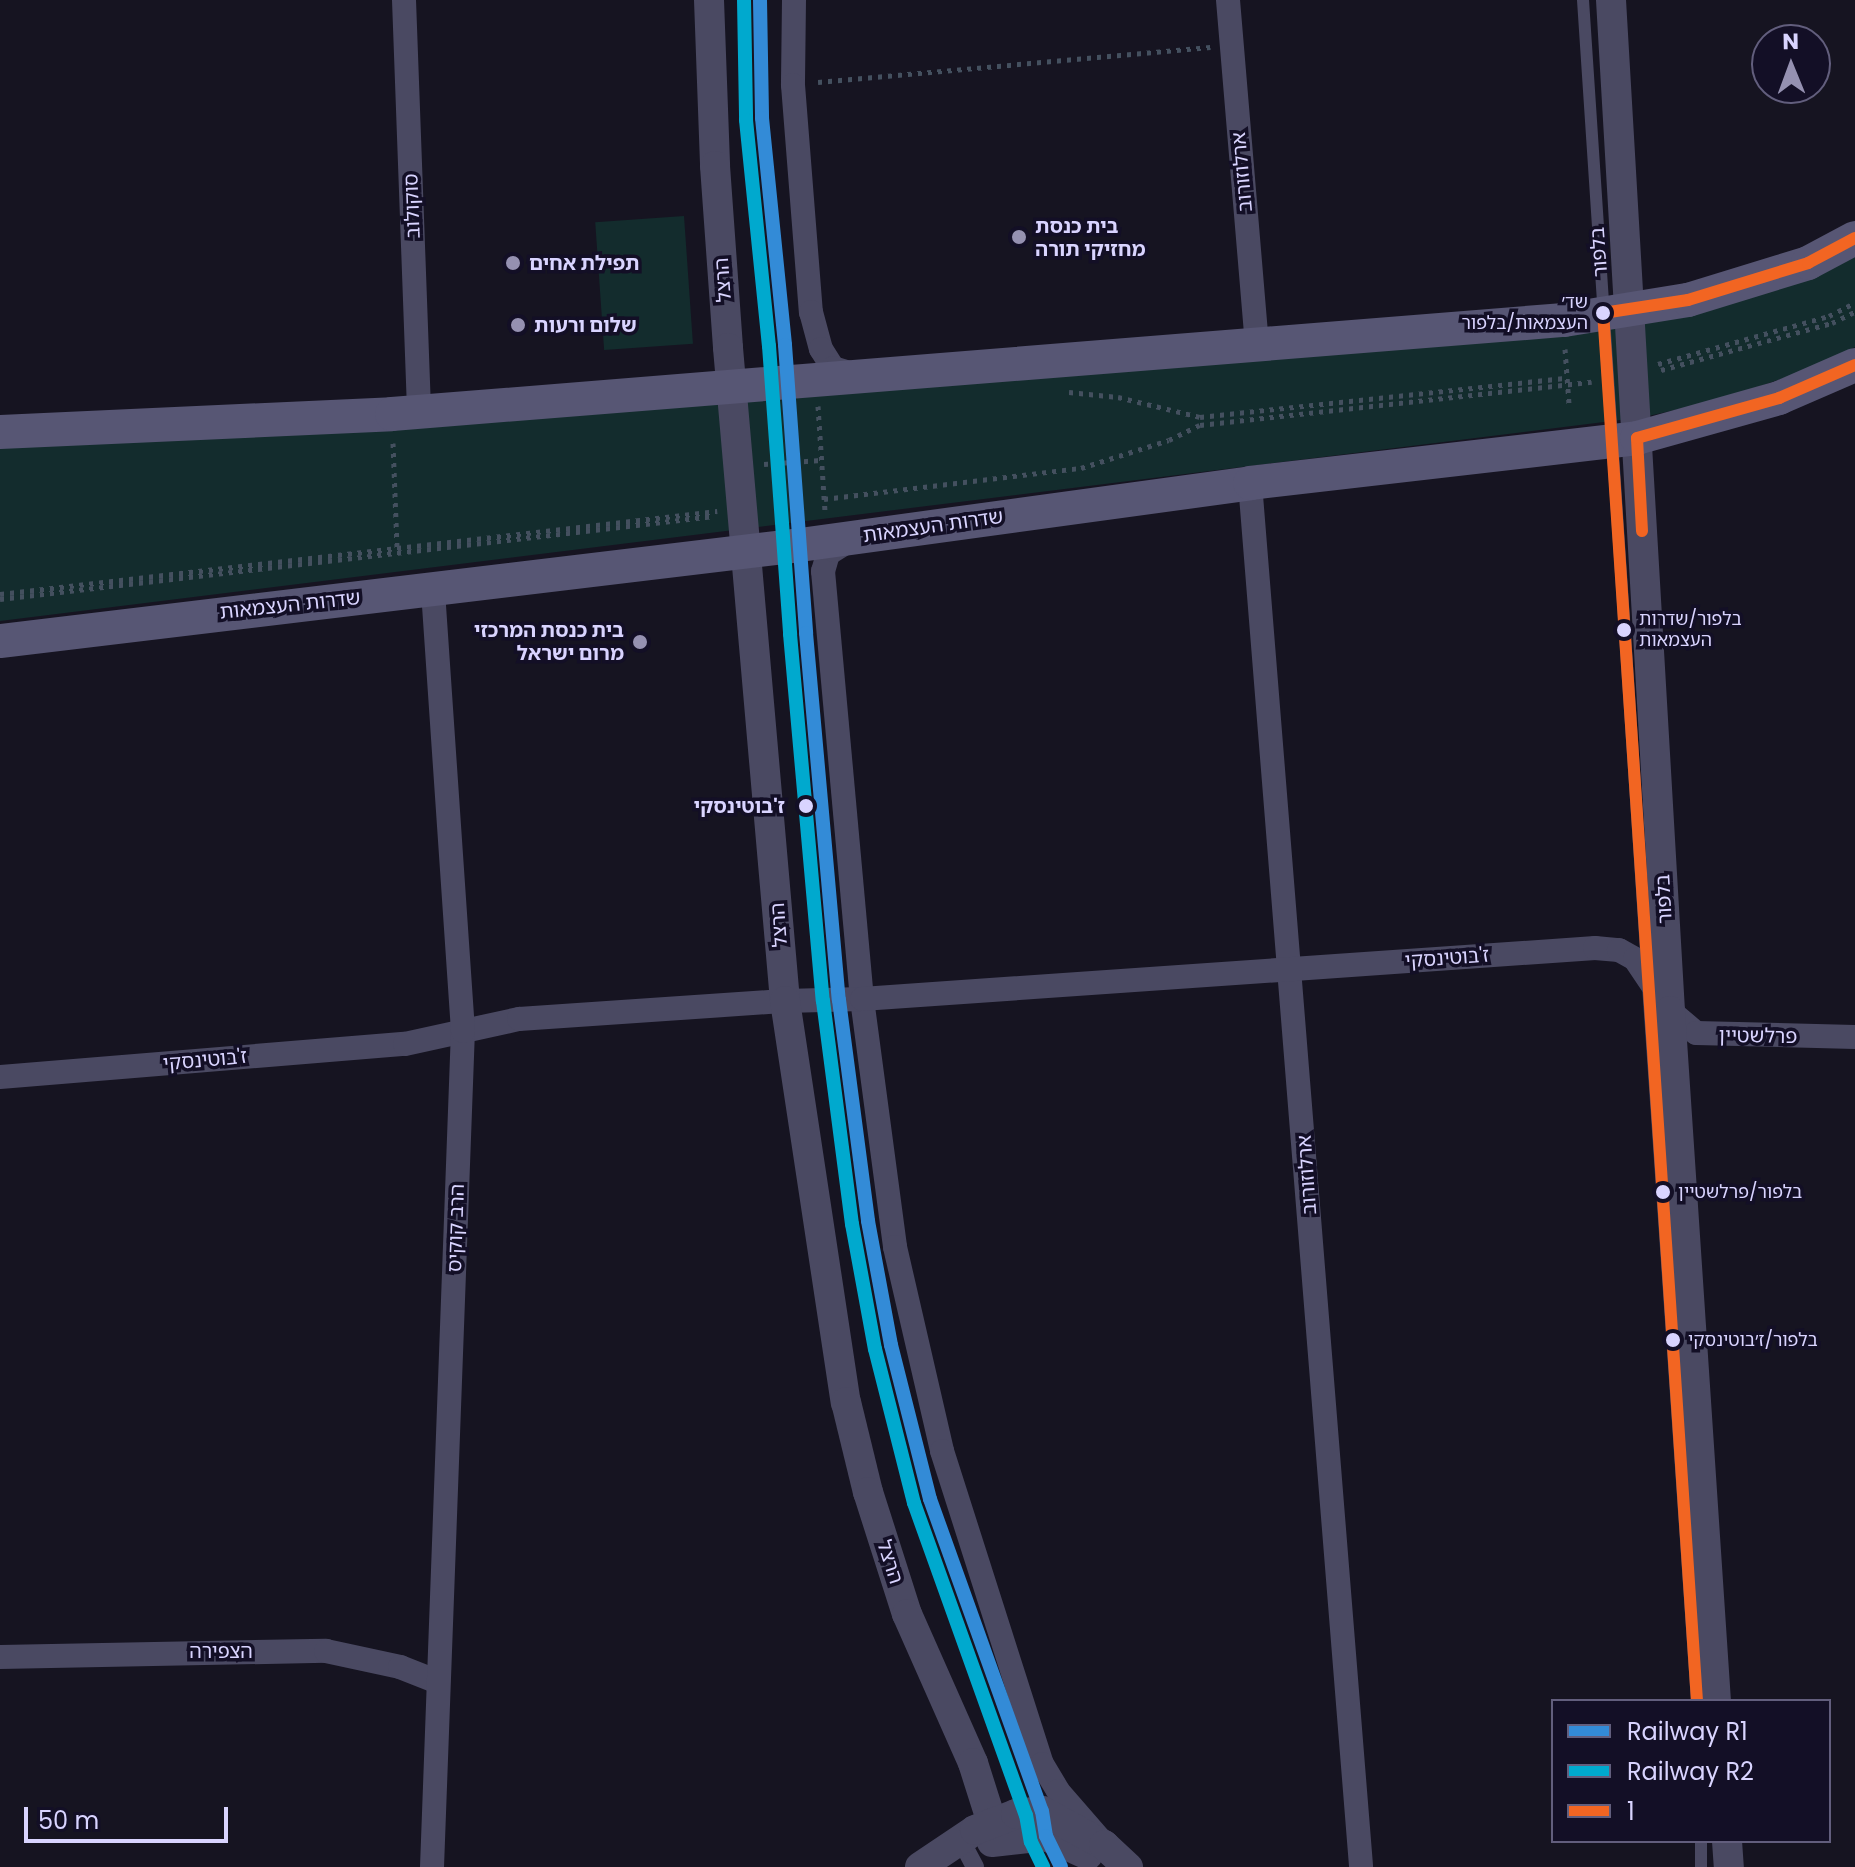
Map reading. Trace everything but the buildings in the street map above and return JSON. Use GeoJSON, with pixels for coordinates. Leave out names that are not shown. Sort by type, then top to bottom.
{"type":"FeatureCollection","features":[{"type":"Feature","properties":{"kind":"main road"},"geometry":{"type":"LineString","coordinates":[[0,432],[419,411],[731,384],[817,396],[862,376],[1564,320],[1688,300],[1808,263],[1855,238]]}},
{"type":"Feature","properties":{"kind":"main road","name":"שדרות העצמאות"},"geometry":{"type":"LineString","coordinates":[[0,641],[842,539],[1250,483],[1625,440],[1779,398],[1855,365]]}},
{"type":"Feature","properties":{"kind":"street","name":"סוקולוב"},"geometry":{"type":"LineString","coordinates":[[404,0],[419,411]]}},
{"type":"Feature","properties":{"kind":"street","name":"הרצל"},"geometry":{"type":"LineString","coordinates":[[709,0],[715,166],[731,384],[772,824],[785,1001],[846,1402],[864,1477],[907,1614],[1001,1831]]}},
{"type":"Feature","properties":{"kind":"street"},"geometry":{"type":"LineString","coordinates":[[794,0],[793,85],[811,312],[821,349],[833,368],[862,376]]}},
{"type":"Feature","properties":{"kind":"street","name":"ארלוזורוב"},"geometry":{"type":"LineString","coordinates":[[1228,0],[1257,345]]}},
{"type":"Feature","properties":{"kind":"street","name":"בלפור"},"geometry":{"type":"LineString","coordinates":[[1611,0],[1616,311],[1629,375],[1625,440],[1670,1011],[1716,1699]]}},
{"type":"Feature","properties":{"kind":"street","name":"ארלוזורוב"},"geometry":{"type":"LineString","coordinates":[[1250,483],[1361,1867]]}},
{"type":"Feature","properties":{"kind":"street"},"geometry":{"type":"LineString","coordinates":[[842,539],[828,554],[823,571],[862,999],[895,1247],[942,1451],[1042,1764],[1106,1856]]}},
{"type":"Feature","properties":{"kind":"street","name":"הרב קוקיס"},"geometry":{"type":"LineString","coordinates":[[432,1867],[463,1031],[433,590]]}},
{"type":"Feature","properties":{"kind":"street","name":"ז'בוטינסקי"},"geometry":{"type":"LineString","coordinates":[[0,1077],[405,1044],[519,1019],[785,1001],[862,999],[1595,948],[1619,950],[1635,959],[1670,1011]]}},
{"type":"Feature","properties":{"kind":"street","name":"פרלשטיין"},"geometry":{"type":"LineString","coordinates":[[1670,1011],[1688,1028],[1706,1035],[1855,1037]]}},
{"type":"Feature","properties":{"kind":"street","name":"הצפירה"},"geometry":{"type":"LineString","coordinates":[[0,1657],[326,1651],[390,1664],[438,1682]]}},
{"type":"Feature","properties":{"kind":"street"},"geometry":{"type":"LineString","coordinates":[[920,1867],[963,1822],[970,1805],[973,1763]]}},
{"type":"Feature","properties":{"kind":"street"},"geometry":{"type":"LineString","coordinates":[[941,1867],[970,1858],[1001,1831],[1042,1811],[1106,1856],[1128,1867]]}},
{"type":"Feature","properties":{"kind":"street"},"geometry":{"type":"LineString","coordinates":[[920,1867],[961,1838],[1001,1831]]}},
{"type":"Feature","properties":{"kind":"street"},"geometry":{"type":"LineString","coordinates":[[1727,1843],[1729,1867]]}},
{"type":"Feature","properties":{"kind":"lane","name":"בלפור"},"geometry":{"type":"LineString","coordinates":[[1583,0],[1616,311]]}},
{"type":"Feature","properties":{"kind":"lane","name":"בלפור"},"geometry":{"type":"LineString","coordinates":[[1625,440],[1647,973],[1697,1699]]}},
{"type":"Feature","properties":{"kind":"lane"},"geometry":{"type":"LineString","coordinates":[[1701,1843],[1701,1867]]}},
{"type":"Feature","properties":{"kind":"path"},"geometry":{"type":"LineString","coordinates":[[793,85],[1231,45]]}},
{"type":"Feature","properties":{"kind":"path"},"geometry":{"type":"LineString","coordinates":[[1629,375],[1829,316],[1855,303]]}},
{"type":"Feature","properties":{"kind":"path"},"geometry":{"type":"LineString","coordinates":[[1056,393],[1118,397],[1200,417],[1629,375],[1832,323],[1855,312]]}},
{"type":"Feature","properties":{"kind":"path"},"geometry":{"type":"LineString","coordinates":[[1565,344],[1569,404]]}},
{"type":"Feature","properties":{"kind":"path"},"geometry":{"type":"LineString","coordinates":[[824,499],[1081,468],[1169,440],[1200,425],[1567,381]]}},
{"type":"Feature","properties":{"kind":"path"},"geometry":{"type":"LineString","coordinates":[[817,396],[833,411]]}},
{"type":"Feature","properties":{"kind":"path"},"geometry":{"type":"LineString","coordinates":[[817,396],[824,499],[842,539]]}},
{"type":"Feature","properties":{"kind":"path"},"geometry":{"type":"LineString","coordinates":[[393,441],[397,551]]}},
{"type":"Feature","properties":{"kind":"path"},"geometry":{"type":"LineString","coordinates":[[0,597],[718,513]]}},
{"type":"Feature","properties":{"kind":"green space"},"geometry":{"type":"Polygon","coordinates":[[[684,216],[693,344],[604,350],[595,222],[684,216]]]}},
{"type":"Feature","properties":{"kind":"green space"},"geometry":{"type":"Polygon","coordinates":[[[1855,249],[1855,347],[1807,370],[1723,399],[1644,417],[0,621],[0,447],[1559,334],[1855,249]]]}},
{"type":"Feature","properties":{"kind":"rail line","name":"R2"},"geometry":{"type":"LineString","coordinates":[[744,0],[746,120],[769,346],[790,634],[823,1001],[852,1224],[875,1349],[914,1503],[1026,1815],[1031,1842],[1043,1867]]}},
{"type":"Feature","properties":{"kind":"rail line","name":"R1"},"geometry":{"type":"LineString","coordinates":[[760,0],[762,118],[785,345],[806,633],[839,1000],[868,1221],[891,1345],[930,1499],[1042,1811],[1046,1836],[1061,1867]]}},
{"type":"Feature","properties":{"kind":"transit line","name":"1"},"geometry":{"type":"LineString","coordinates":[[1697,1699],[1603,313],[1688,300],[1808,263],[1855,238]]}},
{"type":"Feature","properties":{"kind":"transit line","name":"1"},"geometry":{"type":"LineString","coordinates":[[1642,531],[1637,438],[1779,398],[1855,365]]}},
{"type":"Feature","properties":{"kind":"place","name":"בית כנסת מחזיקי תורה"},"geometry":{"type":"Point","coordinates":[1019,237]}},
{"type":"Feature","properties":{"kind":"place","name":"תפילת אחים"},"geometry":{"type":"Point","coordinates":[513,263]}},
{"type":"Feature","properties":{"kind":"place","name":"שד׳ העצמאות/בלפור"},"geometry":{"type":"Point","coordinates":[1603,313]}},
{"type":"Feature","properties":{"kind":"place","name":"שלום ורעות"},"geometry":{"type":"Point","coordinates":[518,325]}},
{"type":"Feature","properties":{"kind":"place","name":"בלפור/שדרות העצמאות"},"geometry":{"type":"Point","coordinates":[1624,630]}},
{"type":"Feature","properties":{"kind":"place","name":"בית כנסת המרכזי מרום ישראל"},"geometry":{"type":"Point","coordinates":[640,642]}},
{"type":"Feature","properties":{"kind":"place","name":"ז'בוטינסקי"},"geometry":{"type":"Point","coordinates":[806,806]}},
{"type":"Feature","properties":{"kind":"place","name":"בלפור/פרלשטיין"},"geometry":{"type":"Point","coordinates":[1663,1192]}},
{"type":"Feature","properties":{"kind":"place","name":"בלפור/ז׳בוטינסקי"},"geometry":{"type":"Point","coordinates":[1673,1340]}}]}
